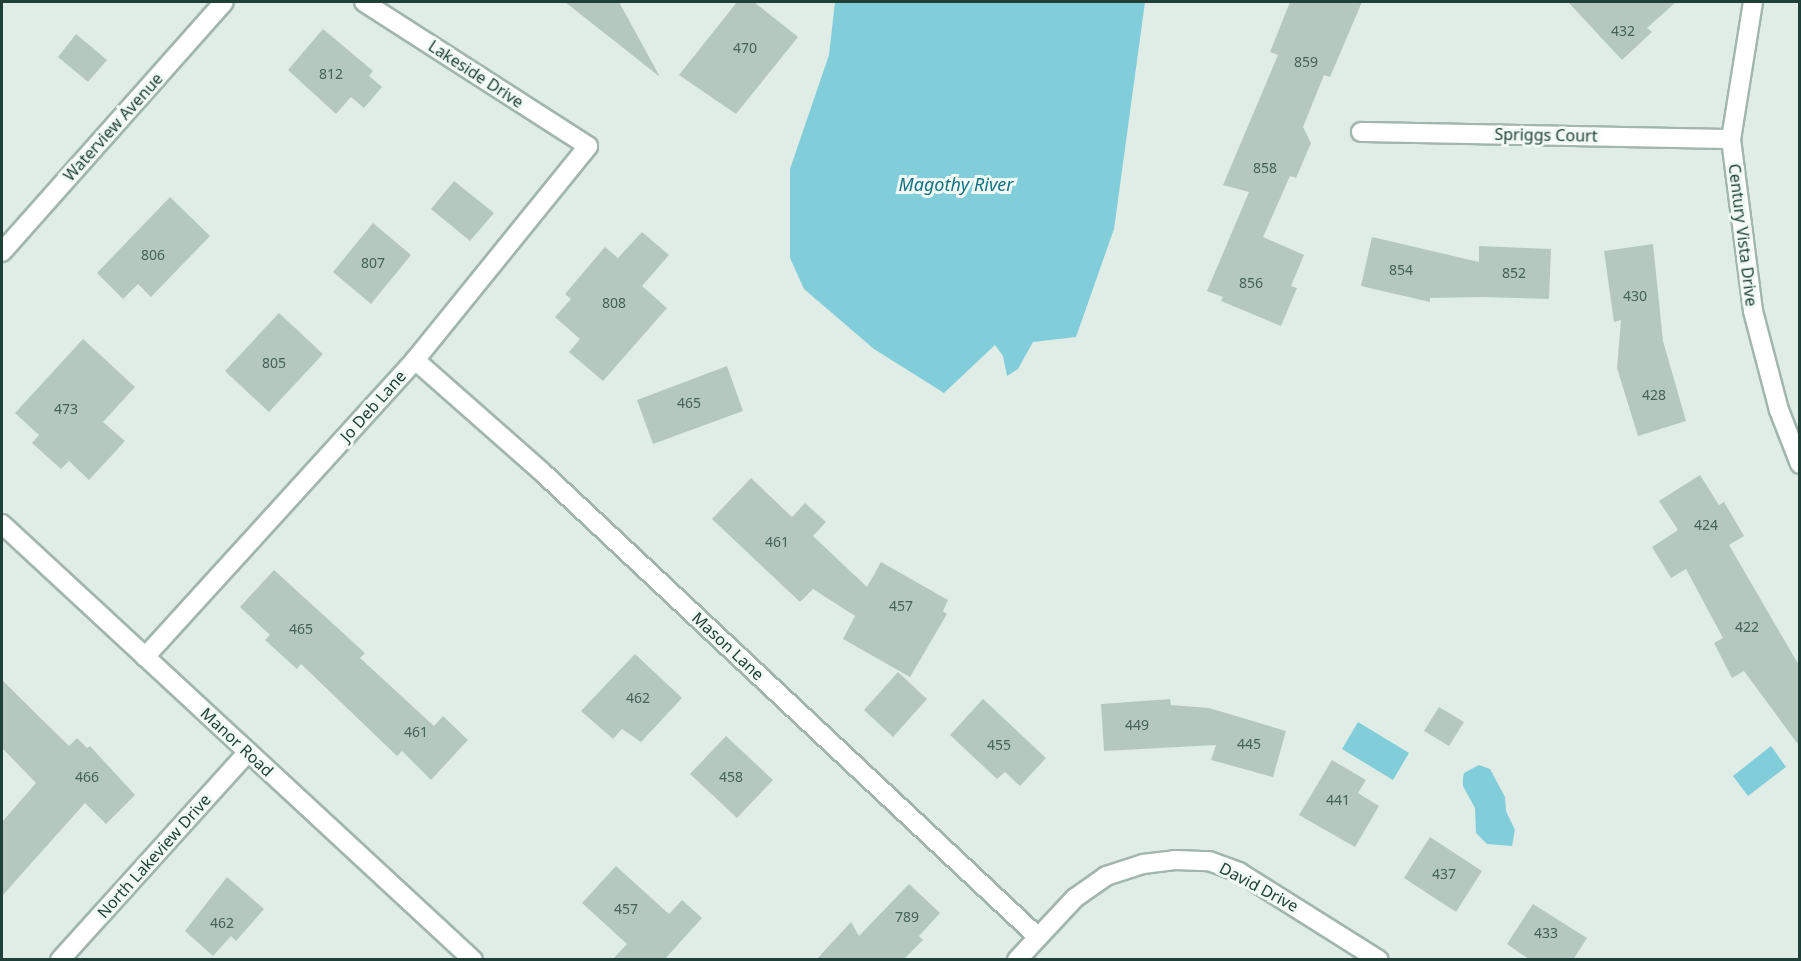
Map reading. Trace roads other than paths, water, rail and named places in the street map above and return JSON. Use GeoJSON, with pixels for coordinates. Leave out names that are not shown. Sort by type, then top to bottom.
{"type":"FeatureCollection","features":[{"type":"Feature","properties":{"kind":"street","name":"Waterview Avenue"},"geometry":{"type":"LineString","coordinates":[[2,252],[224,2]]}},
{"type":"Feature","properties":{"kind":"street","name":"Lakeside Drive"},"geometry":{"type":"LineString","coordinates":[[364,2],[588,146]]}},
{"type":"Feature","properties":{"kind":"street","name":"Century Vista Drive"},"geometry":{"type":"LineString","coordinates":[[1753,2],[1731,139],[1753,311],[1779,410],[1800,464]]}},
{"type":"Feature","properties":{"kind":"street","name":"Spriggs Court"},"geometry":{"type":"LineString","coordinates":[[1361,132],[1731,139]]}},
{"type":"Feature","properties":{"kind":"street","name":"Jo Deb Lane"},"geometry":{"type":"LineString","coordinates":[[145,657],[415,360],[588,146]]}},
{"type":"Feature","properties":{"kind":"street","name":"Mason Lane"},"geometry":{"type":"LineString","coordinates":[[415,360],[541,471],[1038,936]]}},
{"type":"Feature","properties":{"kind":"street","name":"Manor Road"},"geometry":{"type":"LineString","coordinates":[[2,524],[473,960]]}},
{"type":"Feature","properties":{"kind":"street","name":"North Lakeview Drive"},"geometry":{"type":"LineString","coordinates":[[60,960],[248,752]]}},
{"type":"Feature","properties":{"kind":"street","name":"David Drive"},"geometry":{"type":"LineString","coordinates":[[1017,960],[1075,898],[1106,876],[1143,864],[1209,861],[1270,890],[1379,960]]}},
{"type":"Feature","properties":{"kind":"water","name":"Magothy River"},"geometry":{"type":"Polygon","coordinates":[[[835,2],[1145,2],[1114,229],[1076,337],[1033,342],[1018,369],[1007,376],[1003,356],[995,345],[944,393],[874,349],[804,289],[790,258],[790,169],[829,55],[835,2]]]}},
{"type":"Feature","properties":{"kind":"water"},"geometry":{"type":"Polygon","coordinates":[[[1358,722],[1409,753],[1393,780],[1342,749],[1358,722]]]}},
{"type":"Feature","properties":{"kind":"water"},"geometry":{"type":"Polygon","coordinates":[[[1771,746],[1786,767],[1748,796],[1733,776],[1771,746]]]}},
{"type":"Feature","properties":{"kind":"water"},"geometry":{"type":"Polygon","coordinates":[[[1479,765],[1490,769],[1505,797],[1506,811],[1515,830],[1512,846],[1487,844],[1476,833],[1475,808],[1463,786],[1463,778],[1464,773],[1479,765]]]}}]}
